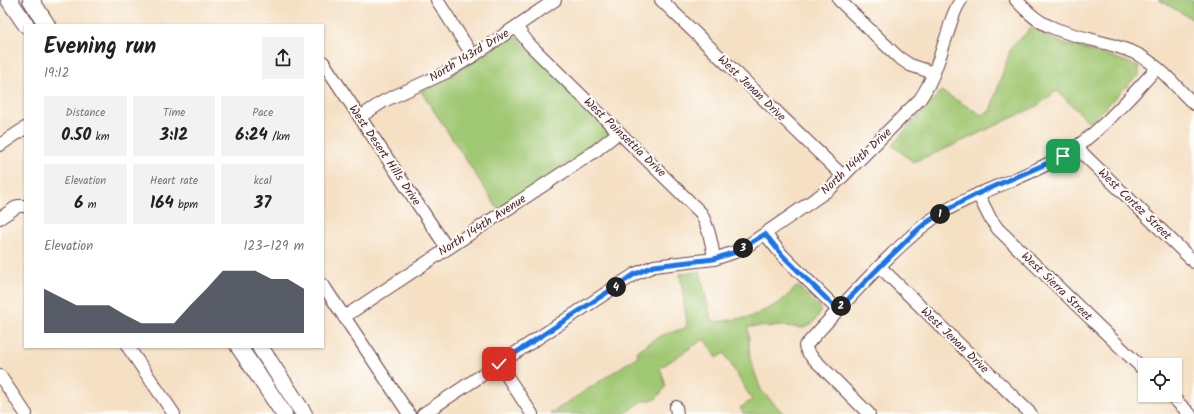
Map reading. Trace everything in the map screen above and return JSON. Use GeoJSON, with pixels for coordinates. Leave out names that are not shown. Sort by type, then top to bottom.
{"type":"FeatureCollection","features":[{"type":"Feature","properties":{"kind":"main road"},"geometry":{"type":"LineString","coordinates":[[9,0],[25,24]]}},
{"type":"Feature","properties":{"kind":"main road"},"geometry":{"type":"LineString","coordinates":[[31,0],[46,24]]}},
{"type":"Feature","properties":{"kind":"main road"},"geometry":{"type":"LineString","coordinates":[[240,348],[284,414]]}},
{"type":"Feature","properties":{"kind":"main road"},"geometry":{"type":"LineString","coordinates":[[261,348],[304,414]]}},
{"type":"Feature","properties":{"kind":"street"},"geometry":{"type":"LineString","coordinates":[[437,0],[473,56]]}},
{"type":"Feature","properties":{"kind":"street","name":"North 143rd Drive"},"geometry":{"type":"LineString","coordinates":[[360,117],[384,101],[447,72],[555,0]]}},
{"type":"Feature","properties":{"kind":"street","name":"West Jenan Drive"},"geometry":{"type":"LineString","coordinates":[[661,0],[843,176]]}},
{"type":"Feature","properties":{"kind":"street"},"geometry":{"type":"LineString","coordinates":[[839,0],[898,57],[910,64],[934,74]]}},
{"type":"Feature","properties":{"kind":"street","name":"North 144th Drive"},"geometry":{"type":"LineString","coordinates":[[423,414],[635,274],[654,266],[714,259],[736,252],[765,234],[825,192],[920,99],[928,88],[954,12],[961,0]]}},
{"type":"Feature","properties":{"kind":"street"},"geometry":{"type":"LineString","coordinates":[[1016,0],[1048,26],[1124,49],[1147,60],[1194,104]]}},
{"type":"Feature","properties":{"kind":"street","name":"West Poinsettia Drive"},"geometry":{"type":"LineString","coordinates":[[516,27],[530,45],[701,213],[711,235],[714,259]]}},
{"type":"Feature","properties":{"kind":"street","name":"West Desert Hills Drive"},"geometry":{"type":"LineString","coordinates":[[324,63],[447,248]]}},
{"type":"Feature","properties":{"kind":"street"},"geometry":{"type":"LineString","coordinates":[[869,414],[811,356],[807,351],[806,346],[838,310],[880,267],[908,239],[930,220],[978,194],[1035,170],[1063,156],[1076,147],[1102,124],[1157,68]]}},
{"type":"Feature","properties":{"kind":"street"},"geometry":{"type":"LineString","coordinates":[[0,145],[24,129]]}},
{"type":"Feature","properties":{"kind":"street","name":"North 144th Avenue"},"geometry":{"type":"LineString","coordinates":[[344,317],[594,152],[619,132]]}},
{"type":"Feature","properties":{"kind":"street","name":"West Cortez Street"},"geometry":{"type":"LineString","coordinates":[[1076,147],[1194,262]]}},
{"type":"Feature","properties":{"kind":"street","name":"West Sierra Street"},"geometry":{"type":"LineString","coordinates":[[978,194],[990,218],[998,228],[1138,364]]}},
{"type":"Feature","properties":{"kind":"street"},"geometry":{"type":"LineString","coordinates":[[0,218],[18,206],[24,206]]}},
{"type":"Feature","properties":{"kind":"street"},"geometry":{"type":"LineString","coordinates":[[765,234],[783,256],[838,310]]}},
{"type":"Feature","properties":{"kind":"street","name":"West Jenan Drive"},"geometry":{"type":"LineString","coordinates":[[880,267],[1031,414]]}},
{"type":"Feature","properties":{"kind":"street"},"geometry":{"type":"LineString","coordinates":[[324,287],[409,414]]}},
{"type":"Feature","properties":{"kind":"street"},"geometry":{"type":"LineString","coordinates":[[129,348],[174,414]]}},
{"type":"Feature","properties":{"kind":"street"},"geometry":{"type":"LineString","coordinates":[[499,364],[532,414]]}},
{"type":"Feature","properties":{"kind":"street"},"geometry":{"type":"LineString","coordinates":[[0,376],[26,414]]}},
{"type":"Feature","properties":{"kind":"street"},"geometry":{"type":"LineString","coordinates":[[1177,402],[1190,414]]}},
{"type":"Feature","properties":{"kind":"green space"},"geometry":{"type":"Polygon","coordinates":[[[1159,0],[1194,0],[1194,20],[1159,0]]]}},
{"type":"Feature","properties":{"kind":"green space"},"geometry":{"type":"Polygon","coordinates":[[[1031,28],[1054,40],[1139,66],[1139,76],[1134,79],[1090,123],[1057,91],[1035,107],[943,150],[913,162],[892,145],[941,91],[982,115],[990,111],[1011,48],[1031,28]]]}},
{"type":"Feature","properties":{"kind":"green space"},"geometry":{"type":"Polygon","coordinates":[[[511,36],[519,39],[610,129],[609,137],[498,209],[421,91],[456,73],[511,36]]]}},
{"type":"Feature","properties":{"kind":"green space"},"geometry":{"type":"Polygon","coordinates":[[[700,271],[711,319],[716,322],[751,317],[779,303],[798,286],[821,307],[820,313],[812,324],[803,328],[786,326],[748,327],[750,359],[761,390],[784,414],[744,414],[740,408],[752,400],[724,353],[717,358],[705,340],[702,340],[660,368],[666,386],[656,399],[643,401],[624,414],[550,414],[638,356],[637,351],[660,336],[685,328],[687,323],[680,274],[700,271]]]}},
{"type":"Feature","properties":{"kind":"route"},"geometry":{"type":"LineString","coordinates":[[499,364],[635,274],[654,266],[714,259],[736,252],[765,234],[783,256],[838,310],[908,239],[930,220],[978,194],[1035,170],[1063,156]]}}]}
